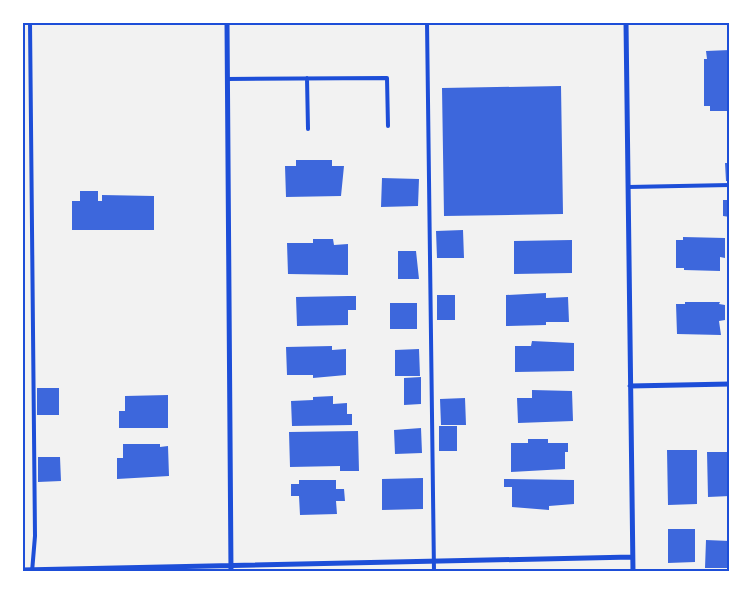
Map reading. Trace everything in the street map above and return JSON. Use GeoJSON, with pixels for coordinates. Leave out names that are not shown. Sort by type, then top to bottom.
{"type":"FeatureCollection","features":[{"type":"Feature","properties":{"kind":"street"},"geometry":{"type":"LineString","coordinates":[[227,22],[231,572]]}},
{"type":"Feature","properties":{"kind":"street"},"geometry":{"type":"LineString","coordinates":[[626,22],[633,572]]}},
{"type":"Feature","properties":{"kind":"street"},"geometry":{"type":"LineString","coordinates":[[630,386],[730,384]]}},
{"type":"Feature","properties":{"kind":"street"},"geometry":{"type":"LineString","coordinates":[[22,570],[632,558]]}},
{"type":"Feature","properties":{"kind":"lane"},"geometry":{"type":"LineString","coordinates":[[30,22],[35,526],[32,571]]}},
{"type":"Feature","properties":{"kind":"lane"},"geometry":{"type":"LineString","coordinates":[[427,22],[434,572]]}},
{"type":"Feature","properties":{"kind":"lane"},"geometry":{"type":"LineString","coordinates":[[307,78],[308,129]]}},
{"type":"Feature","properties":{"kind":"lane"},"geometry":{"type":"LineString","coordinates":[[227,79],[387,78],[388,126]]}},
{"type":"Feature","properties":{"kind":"lane"},"geometry":{"type":"LineString","coordinates":[[628,187],[730,185]]}},
{"type":"Feature","properties":{"kind":"building"},"geometry":{"type":"Polygon","coordinates":[[[730,50],[730,111],[710,111],[710,106],[704,106],[704,59],[707,59],[706,51],[730,50]]]}},
{"type":"Feature","properties":{"kind":"building"},"geometry":{"type":"Polygon","coordinates":[[[561,86],[563,214],[444,216],[442,88],[561,86]]]}},
{"type":"Feature","properties":{"kind":"building"},"geometry":{"type":"Polygon","coordinates":[[[296,160],[332,160],[332,166],[344,166],[341,196],[286,197],[285,166],[296,166],[296,160]]]}},
{"type":"Feature","properties":{"kind":"building"},"geometry":{"type":"Polygon","coordinates":[[[725,163],[730,163],[730,181],[726,181],[725,163]]]}},
{"type":"Feature","properties":{"kind":"building"},"geometry":{"type":"Polygon","coordinates":[[[382,178],[419,179],[418,206],[381,207],[382,178]]]}},
{"type":"Feature","properties":{"kind":"building"},"geometry":{"type":"Polygon","coordinates":[[[80,191],[98,191],[98,201],[102,201],[102,195],[154,196],[154,230],[72,230],[72,201],[80,201],[80,191]]]}},
{"type":"Feature","properties":{"kind":"building"},"geometry":{"type":"Polygon","coordinates":[[[723,200],[730,200],[730,217],[723,216],[723,200]]]}},
{"type":"Feature","properties":{"kind":"building"},"geometry":{"type":"Polygon","coordinates":[[[463,230],[464,258],[437,258],[436,231],[463,230]]]}},
{"type":"Feature","properties":{"kind":"building"},"geometry":{"type":"Polygon","coordinates":[[[683,237],[725,238],[725,258],[720,257],[720,271],[676,268],[676,240],[683,240],[683,237]]]}},
{"type":"Feature","properties":{"kind":"building"},"geometry":{"type":"Polygon","coordinates":[[[313,239],[333,239],[334,245],[348,244],[348,275],[288,274],[287,243],[313,243],[313,239]]]}},
{"type":"Feature","properties":{"kind":"building"},"geometry":{"type":"Polygon","coordinates":[[[572,240],[572,273],[514,274],[514,241],[572,240]]]}},
{"type":"Feature","properties":{"kind":"building"},"geometry":{"type":"Polygon","coordinates":[[[398,251],[416,251],[419,279],[398,279],[398,251]]]}},
{"type":"Feature","properties":{"kind":"building"},"geometry":{"type":"Polygon","coordinates":[[[546,293],[546,298],[568,297],[569,322],[546,322],[546,325],[506,326],[506,295],[546,293]]]}},
{"type":"Feature","properties":{"kind":"building"},"geometry":{"type":"Polygon","coordinates":[[[437,295],[455,295],[455,320],[437,320],[437,295]]]}},
{"type":"Feature","properties":{"kind":"building"},"geometry":{"type":"Polygon","coordinates":[[[356,296],[356,310],[348,310],[348,325],[297,326],[296,297],[356,296]]]}},
{"type":"Feature","properties":{"kind":"building"},"geometry":{"type":"Polygon","coordinates":[[[685,302],[720,302],[719,304],[725,305],[725,320],[719,321],[721,335],[677,334],[676,304],[685,304],[685,302]]]}},
{"type":"Feature","properties":{"kind":"building"},"geometry":{"type":"Polygon","coordinates":[[[390,303],[417,303],[417,329],[390,329],[390,303]]]}},
{"type":"Feature","properties":{"kind":"building"},"geometry":{"type":"Polygon","coordinates":[[[532,341],[574,343],[574,371],[515,372],[515,346],[531,346],[532,341]]]}},
{"type":"Feature","properties":{"kind":"building"},"geometry":{"type":"Polygon","coordinates":[[[332,346],[332,350],[346,349],[346,375],[313,378],[313,375],[287,375],[286,347],[332,346]]]}},
{"type":"Feature","properties":{"kind":"building"},"geometry":{"type":"Polygon","coordinates":[[[419,349],[420,376],[395,376],[395,350],[419,349]]]}},
{"type":"Feature","properties":{"kind":"building"},"geometry":{"type":"Polygon","coordinates":[[[421,377],[421,404],[404,405],[404,378],[421,377]]]}},
{"type":"Feature","properties":{"kind":"building"},"geometry":{"type":"Polygon","coordinates":[[[37,388],[59,388],[59,415],[37,415],[37,388]]]}},
{"type":"Feature","properties":{"kind":"building"},"geometry":{"type":"Polygon","coordinates":[[[532,390],[572,391],[573,421],[518,423],[517,398],[532,398],[532,390]]]}},
{"type":"Feature","properties":{"kind":"building"},"geometry":{"type":"Polygon","coordinates":[[[168,395],[168,428],[119,428],[119,411],[125,411],[125,396],[168,395]]]}},
{"type":"Feature","properties":{"kind":"building"},"geometry":{"type":"Polygon","coordinates":[[[333,396],[333,404],[347,403],[347,414],[352,414],[352,425],[292,426],[291,401],[313,400],[313,397],[333,396]]]}},
{"type":"Feature","properties":{"kind":"building"},"geometry":{"type":"Polygon","coordinates":[[[465,398],[466,425],[441,425],[440,399],[465,398]]]}},
{"type":"Feature","properties":{"kind":"building"},"geometry":{"type":"Polygon","coordinates":[[[439,426],[457,426],[457,451],[439,451],[439,426]]]}},
{"type":"Feature","properties":{"kind":"building"},"geometry":{"type":"Polygon","coordinates":[[[421,428],[422,453],[395,454],[394,430],[421,428]]]}},
{"type":"Feature","properties":{"kind":"building"},"geometry":{"type":"Polygon","coordinates":[[[358,431],[359,471],[340,471],[340,466],[290,467],[289,432],[358,431]]]}},
{"type":"Feature","properties":{"kind":"building"},"geometry":{"type":"Polygon","coordinates":[[[528,439],[548,439],[548,443],[568,443],[568,452],[565,452],[565,469],[511,472],[511,443],[528,443],[528,439]]]}},
{"type":"Feature","properties":{"kind":"building"},"geometry":{"type":"Polygon","coordinates":[[[123,444],[160,444],[160,447],[168,446],[169,476],[117,479],[117,458],[123,458],[123,444]]]}},
{"type":"Feature","properties":{"kind":"building"},"geometry":{"type":"Polygon","coordinates":[[[667,450],[697,450],[697,504],[668,505],[667,450]]]}},
{"type":"Feature","properties":{"kind":"building"},"geometry":{"type":"Polygon","coordinates":[[[707,452],[730,452],[730,496],[708,497],[707,452]]]}},
{"type":"Feature","properties":{"kind":"building"},"geometry":{"type":"Polygon","coordinates":[[[38,457],[60,457],[61,481],[38,482],[38,457]]]}},
{"type":"Feature","properties":{"kind":"building"},"geometry":{"type":"Polygon","coordinates":[[[423,478],[423,509],[382,510],[382,479],[423,478]]]}},
{"type":"Feature","properties":{"kind":"building"},"geometry":{"type":"Polygon","coordinates":[[[504,479],[574,480],[574,504],[549,506],[549,510],[512,507],[512,487],[504,487],[504,479]]]}},
{"type":"Feature","properties":{"kind":"building"},"geometry":{"type":"Polygon","coordinates":[[[299,480],[336,480],[336,489],[344,489],[345,501],[336,501],[337,514],[300,515],[299,496],[291,496],[291,484],[299,484],[299,480]]]}},
{"type":"Feature","properties":{"kind":"building"},"geometry":{"type":"Polygon","coordinates":[[[668,529],[695,529],[695,562],[668,563],[668,529]]]}},
{"type":"Feature","properties":{"kind":"building"},"geometry":{"type":"Polygon","coordinates":[[[706,540],[730,541],[730,568],[705,568],[706,540]]]}}]}
